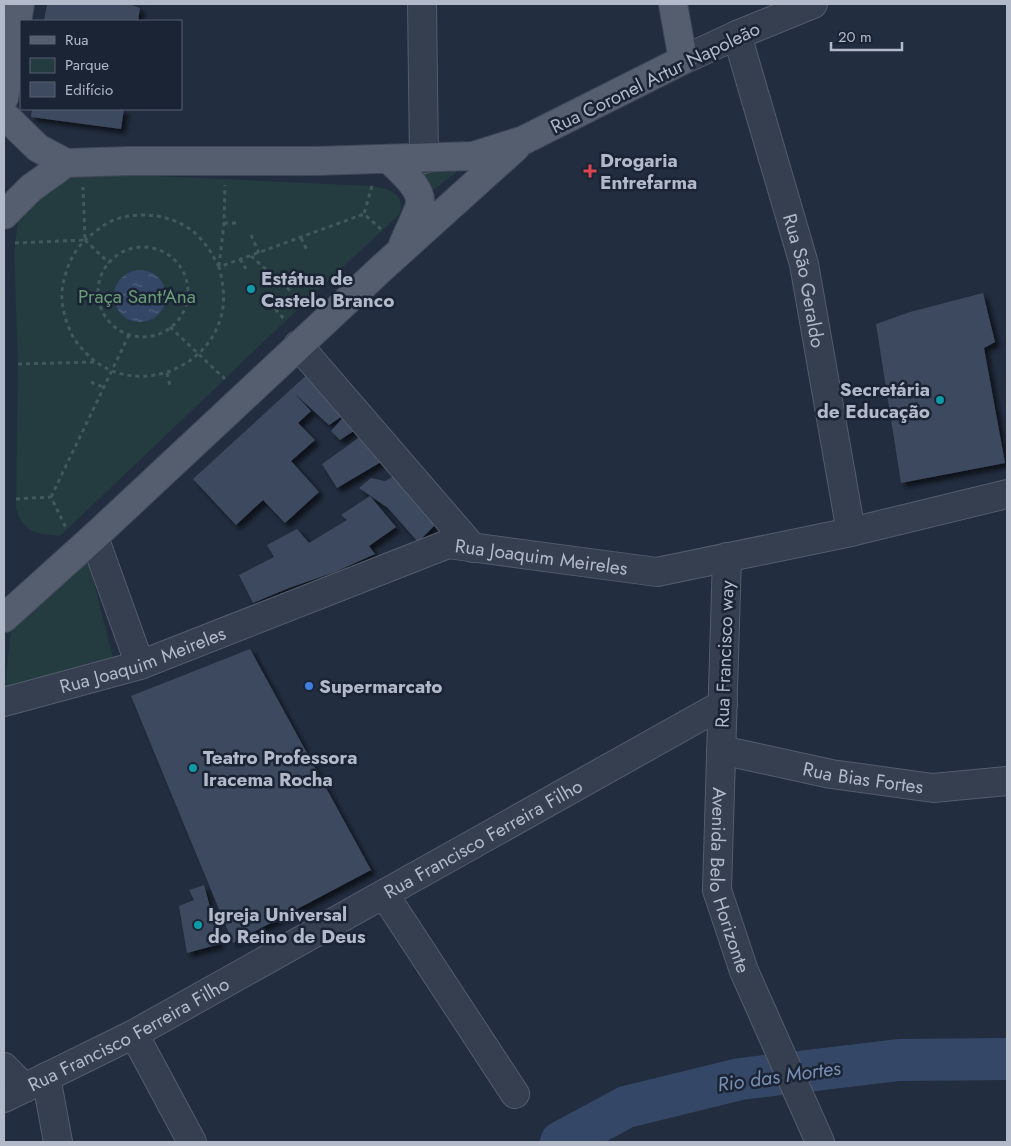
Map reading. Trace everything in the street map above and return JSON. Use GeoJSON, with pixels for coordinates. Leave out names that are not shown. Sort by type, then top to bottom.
{"type":"FeatureCollection","features":[{"type":"Feature","properties":{"kind":"main road"},"geometry":{"type":"LineString","coordinates":[[4,98],[9,39],[20,4]]}},
{"type":"Feature","properties":{"kind":"main road"},"geometry":{"type":"LineString","coordinates":[[673,4],[683,60]]}},
{"type":"Feature","properties":{"kind":"main road","name":"Rua Coronel Artur Napoleão"},"geometry":{"type":"LineString","coordinates":[[524,140],[683,60]]}},
{"type":"Feature","properties":{"kind":"main road"},"geometry":{"type":"LineString","coordinates":[[4,115],[38,148],[66,163],[424,159],[473,156],[524,140]]}},
{"type":"Feature","properties":{"kind":"main road"},"geometry":{"type":"LineString","coordinates":[[4,618],[94,537],[400,251],[524,140]]}},
{"type":"Feature","properties":{"kind":"main road"},"geometry":{"type":"LineString","coordinates":[[390,160],[413,185],[417,191],[420,204],[400,251]]}},
{"type":"Feature","properties":{"kind":"main road"},"geometry":{"type":"LineString","coordinates":[[4,215],[31,188],[66,163]]}},
{"type":"Feature","properties":{"kind":"street"},"geometry":{"type":"LineString","coordinates":[[422,4],[424,159]]}},
{"type":"Feature","properties":{"kind":"street","name":"Rua Coronel Artur Napoleão"},"geometry":{"type":"LineString","coordinates":[[683,60],[737,35],[813,4]]}},
{"type":"Feature","properties":{"kind":"street","name":"Rua São Geraldo"},"geometry":{"type":"LineString","coordinates":[[737,35],[804,264],[851,532]]}},
{"type":"Feature","properties":{"kind":"street"},"geometry":{"type":"LineString","coordinates":[[298,345],[473,548]]}},
{"type":"Feature","properties":{"kind":"street","name":"Rua Joaquim Meireles"},"geometry":{"type":"LineString","coordinates":[[4,702],[140,665],[448,544],[657,572],[851,532],[1007,494]]}},
{"type":"Feature","properties":{"kind":"street"},"geometry":{"type":"LineString","coordinates":[[94,537],[140,665]]}},
{"type":"Feature","properties":{"kind":"street","name":"Rua Francisco way"},"geometry":{"type":"LineString","coordinates":[[721,750],[727,557]]}},
{"type":"Feature","properties":{"kind":"street","name":"Rua Francisco Ferreira Filho"},"geometry":{"type":"LineString","coordinates":[[25,1088],[134,1034],[723,704]]}},
{"type":"Feature","properties":{"kind":"street","name":"Rua Bias Fortes"},"geometry":{"type":"LineString","coordinates":[[721,750],[831,774],[932,788],[1007,781]]}},
{"type":"Feature","properties":{"kind":"street","name":"Avenida Belo Horizonte"},"geometry":{"type":"LineString","coordinates":[[721,750],[717,890],[744,971],[820,1142]]}},
{"type":"Feature","properties":{"kind":"street"},"geometry":{"type":"LineString","coordinates":[[384,894],[515,1094]]}},
{"type":"Feature","properties":{"kind":"street"},"geometry":{"type":"LineString","coordinates":[[134,1034],[192,1142]]}},
{"type":"Feature","properties":{"kind":"street"},"geometry":{"type":"LineString","coordinates":[[4,1067],[25,1088],[58,1142]]}},
{"type":"Feature","properties":{"kind":"path"},"geometry":{"type":"LineString","coordinates":[[226,179],[219,267],[210,249],[196,234],[179,223],[160,216],[140,215],[119,218],[101,227],[85,240],[72,256],[64,275],[62,295],[64,316],[71,334],[82,350],[96,362],[111,370],[130,376],[149,377],[168,373],[185,365],[199,354],[211,339],[220,322],[224,304],[224,286],[219,267],[364,214]]}},
{"type":"Feature","properties":{"kind":"path"},"geometry":{"type":"LineString","coordinates":[[83,184],[85,240],[109,263]]}},
{"type":"Feature","properties":{"kind":"path"},"geometry":{"type":"LineString","coordinates":[[364,214],[372,186]]}},
{"type":"Feature","properties":{"kind":"path"},"geometry":{"type":"LineString","coordinates":[[364,214],[382,230]]}},
{"type":"Feature","properties":{"kind":"path"},"geometry":{"type":"LineString","coordinates":[[224,223],[236,223]]}},
{"type":"Feature","properties":{"kind":"path"},"geometry":{"type":"LineString","coordinates":[[251,235],[259,253]]}},
{"type":"Feature","properties":{"kind":"path"},"geometry":{"type":"LineString","coordinates":[[301,238],[308,252]]}},
{"type":"Feature","properties":{"kind":"path"},"geometry":{"type":"LineString","coordinates":[[16,243],[85,240]]}},
{"type":"Feature","properties":{"kind":"path"},"geometry":{"type":"LineString","coordinates":[[138,247],[164,252],[174,260],[182,271],[187,283],[187,296],[184,309],[170,327],[155,335],[142,337],[129,335],[115,328],[106,318],[100,306],[98,293],[100,280],[109,263],[114,258],[125,251],[138,247]]}},
{"type":"Feature","properties":{"kind":"path"},"geometry":{"type":"LineString","coordinates":[[251,256],[304,302]]}},
{"type":"Feature","properties":{"kind":"path"},"geometry":{"type":"LineString","coordinates":[[240,260],[246,269]]}},
{"type":"Feature","properties":{"kind":"path"},"geometry":{"type":"LineString","coordinates":[[270,303],[285,320]]}},
{"type":"Feature","properties":{"kind":"path"},"geometry":{"type":"LineString","coordinates":[[170,327],[225,379]]}},
{"type":"Feature","properties":{"kind":"path"},"geometry":{"type":"LineString","coordinates":[[50,497],[129,335]]}},
{"type":"Feature","properties":{"kind":"path"},"geometry":{"type":"LineString","coordinates":[[18,364],[96,362]]}},
{"type":"Feature","properties":{"kind":"path"},"geometry":{"type":"LineString","coordinates":[[168,373],[170,386]]}},
{"type":"Feature","properties":{"kind":"path"},"geometry":{"type":"LineString","coordinates":[[91,382],[103,387]]}},
{"type":"Feature","properties":{"kind":"path"},"geometry":{"type":"LineString","coordinates":[[16,499],[50,497]]}},
{"type":"Feature","properties":{"kind":"path"},"geometry":{"type":"LineString","coordinates":[[50,497],[67,529]]}},
{"type":"Feature","properties":{"kind":"green space"},"geometry":{"type":"Polygon","coordinates":[[[418,170],[459,170],[426,196],[418,170]]]}},
{"type":"Feature","properties":{"kind":"green space","name":"Praça Sant'Ana"},"geometry":{"type":"Polygon","coordinates":[[[114,174],[372,186],[395,194],[401,202],[401,208],[399,215],[271,334],[60,536],[37,533],[23,523],[16,508],[18,364],[14,253],[18,221],[25,203],[64,178],[114,174]]]}},
{"type":"Feature","properties":{"kind":"green space"},"geometry":{"type":"Polygon","coordinates":[[[88,559],[113,657],[5,687],[11,629],[88,559]]]}},
{"type":"Feature","properties":{"kind":"water"},"geometry":{"type":"Polygon","coordinates":[[[140,270],[150,272],[158,278],[164,286],[166,296],[164,306],[158,314],[150,320],[140,322],[130,320],[122,314],[116,306],[114,296],[116,286],[122,278],[130,272],[140,270]]]}},
{"type":"Feature","properties":{"kind":"building"},"geometry":{"type":"Polygon","coordinates":[[[47,4],[129,4],[140,8],[138,20],[44,20],[47,4]]]}},
{"type":"Feature","properties":{"kind":"building"},"geometry":{"type":"Polygon","coordinates":[[[32,110],[124,110],[121,129],[31,117],[32,110]]]}},
{"type":"Feature","properties":{"kind":"building","name":"Secretária de Educação"},"geometry":{"type":"Polygon","coordinates":[[[983,293],[995,342],[984,348],[1005,463],[901,483],[876,324],[910,312],[983,293]]]}},
{"type":"Feature","properties":{"kind":"building"},"geometry":{"type":"Polygon","coordinates":[[[312,370],[347,413],[329,425],[294,393],[311,411],[298,423],[315,440],[291,461],[319,492],[285,523],[263,500],[236,525],[193,479],[312,370]]]}},
{"type":"Feature","properties":{"kind":"building"},"geometry":{"type":"Polygon","coordinates":[[[347,413],[366,423],[340,440],[331,431],[347,413]]]}},
{"type":"Feature","properties":{"kind":"building"},"geometry":{"type":"Polygon","coordinates":[[[364,434],[386,459],[337,488],[322,464],[364,434]]]}},
{"type":"Feature","properties":{"kind":"building"},"geometry":{"type":"Polygon","coordinates":[[[396,475],[445,515],[418,542],[388,508],[359,488],[371,478],[385,481],[396,475]]]}},
{"type":"Feature","properties":{"kind":"building"},"geometry":{"type":"Polygon","coordinates":[[[370,496],[396,527],[369,546],[375,554],[335,572],[253,603],[239,575],[274,557],[267,545],[297,529],[309,543],[347,520],[341,515],[370,496]]]}},
{"type":"Feature","properties":{"kind":"building"},"geometry":{"type":"Polygon","coordinates":[[[250,649],[371,870],[233,943],[131,696],[250,649]]]}},
{"type":"Feature","properties":{"kind":"building","name":"Igreja Universal do Reino de Deus"},"geometry":{"type":"Polygon","coordinates":[[[204,885],[220,944],[187,953],[179,906],[194,900],[189,890],[204,885]]]}},
{"type":"Feature","properties":{"kind":"waterway","name":"Rio das Mortes"},"geometry":{"type":"LineString","coordinates":[[561,1142],[626,1107],[740,1079],[899,1060],[1007,1059]]}},
{"type":"Feature","properties":{"kind":"place","name":"Drogaria Entrefarma"},"geometry":{"type":"Point","coordinates":[590,171]}},
{"type":"Feature","properties":{"kind":"place","name":"Estátua de Castelo Branco"},"geometry":{"type":"Point","coordinates":[251,289]}},
{"type":"Feature","properties":{"kind":"place","name":"Secretária de Educação"},"geometry":{"type":"Point","coordinates":[940,400]}},
{"type":"Feature","properties":{"kind":"place","name":"Supermarcato"},"geometry":{"type":"Point","coordinates":[309,686]}},
{"type":"Feature","properties":{"kind":"place","name":"Teatro Professora Iracema Rocha"},"geometry":{"type":"Point","coordinates":[193,768]}},
{"type":"Feature","properties":{"kind":"place","name":"Igreja Universal do Reino de Deus"},"geometry":{"type":"Point","coordinates":[198,925]}}]}
